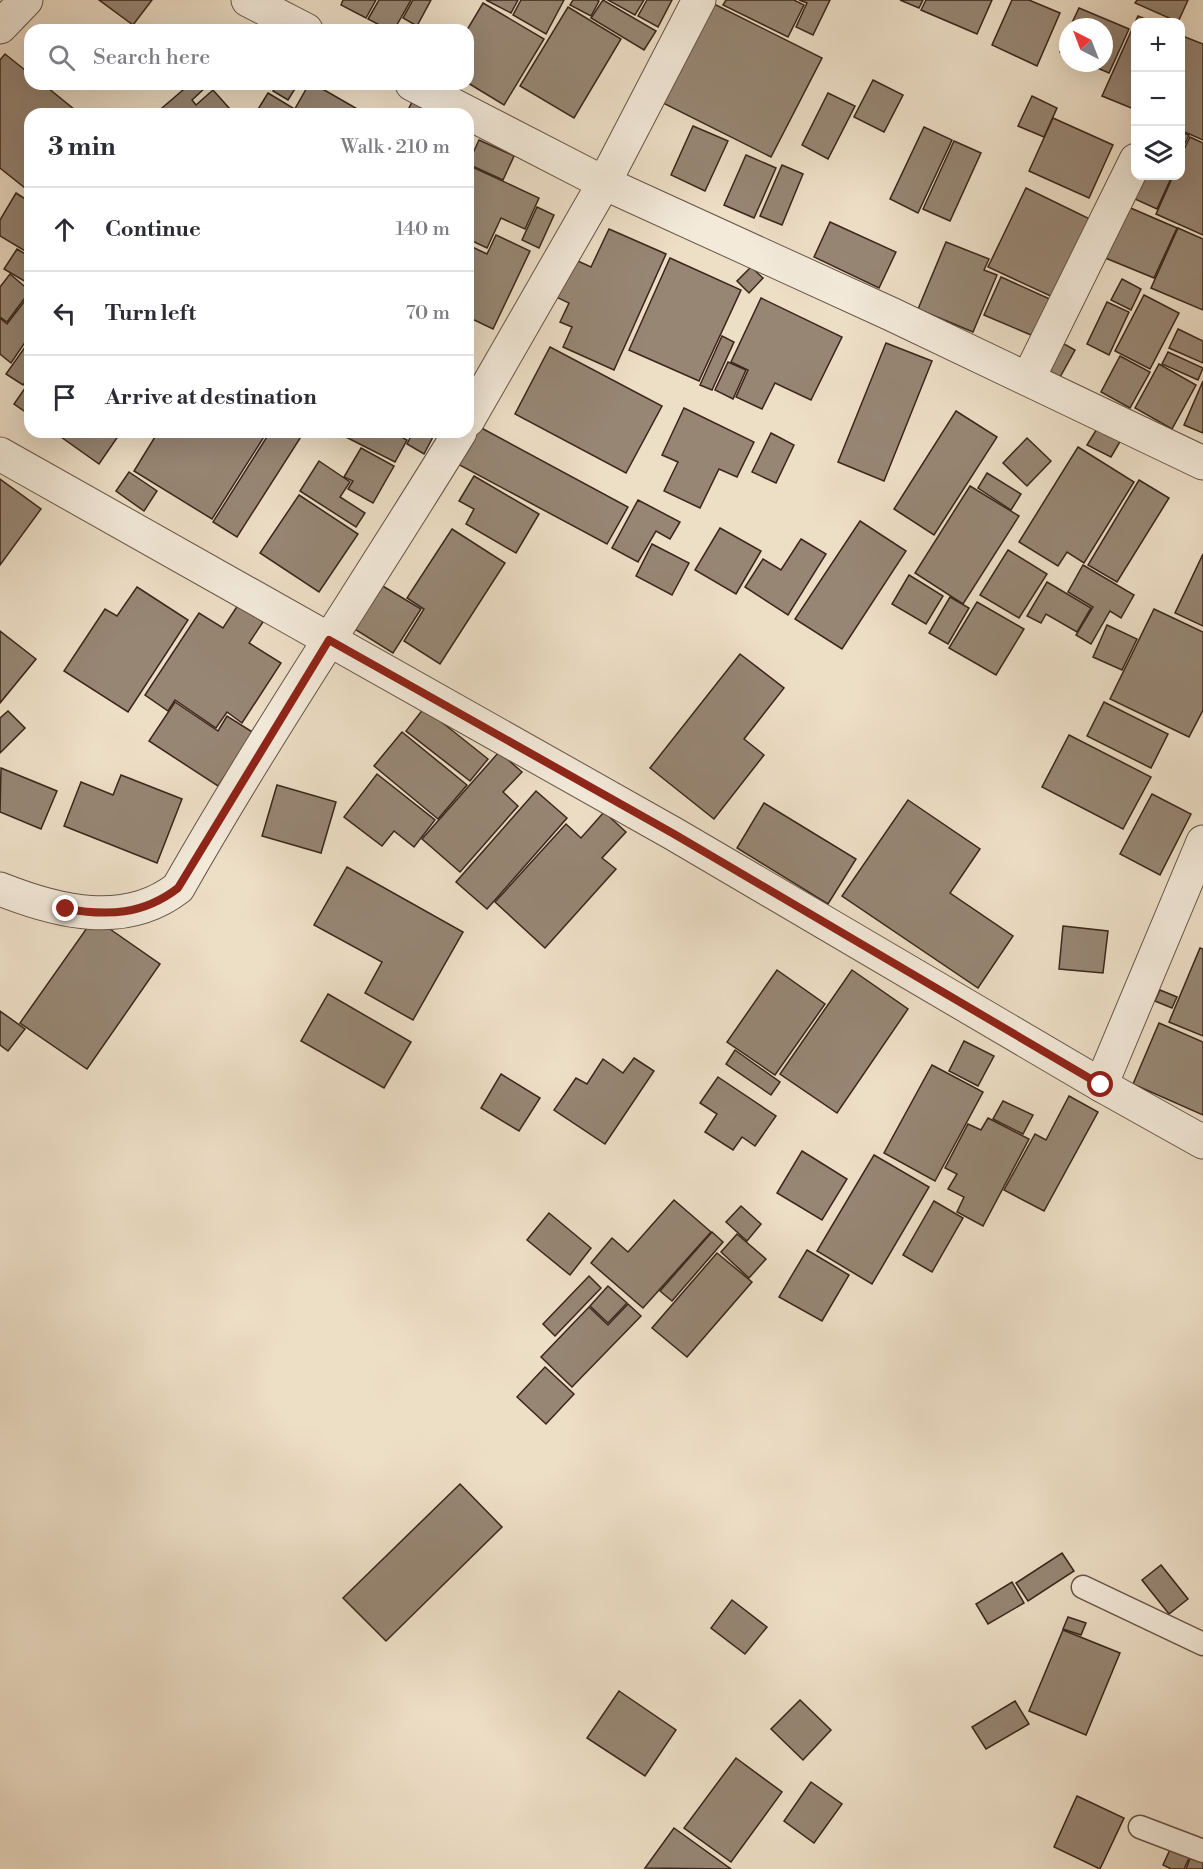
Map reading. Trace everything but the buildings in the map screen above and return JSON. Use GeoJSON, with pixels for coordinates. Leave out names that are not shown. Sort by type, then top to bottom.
{"type":"FeatureCollection","features":[{"type":"Feature","properties":{"kind":"street"},"geometry":{"type":"LineString","coordinates":[[0,27],[26,0]]}},
{"type":"Feature","properties":{"kind":"street"},"geometry":{"type":"LineString","coordinates":[[248,0],[294,24]]}},
{"type":"Feature","properties":{"kind":"street"},"geometry":{"type":"LineString","coordinates":[[474,410],[604,183],[699,0]]}},
{"type":"Feature","properties":{"kind":"street"},"geometry":{"type":"LineString","coordinates":[[424,90],[459,108]]}},
{"type":"Feature","properties":{"kind":"street"},"geometry":{"type":"LineString","coordinates":[[474,116],[604,183],[1028,379],[1203,463]]}},
{"type":"Feature","properties":{"kind":"street"},"geometry":{"type":"LineString","coordinates":[[1028,379],[1131,170]]}},
{"type":"Feature","properties":{"kind":"street"},"geometry":{"type":"LineString","coordinates":[[0,889],[66,909],[122,914],[146,908],[163,900],[178,888],[329,640],[374,573],[456,438]]}},
{"type":"Feature","properties":{"kind":"street"},"geometry":{"type":"LineString","coordinates":[[0,454],[674,834],[1101,1085],[1203,1142]]}},
{"type":"Feature","properties":{"kind":"street"},"geometry":{"type":"LineString","coordinates":[[1101,1085],[1203,842]]}},
{"type":"Feature","properties":{"kind":"lane"},"geometry":{"type":"LineString","coordinates":[[1083,1587],[1203,1644]]}},
{"type":"Feature","properties":{"kind":"lane"},"geometry":{"type":"LineString","coordinates":[[1140,1827],[1203,1851]]}},
{"type":"Feature","properties":{"kind":"route"},"geometry":{"type":"LineString","coordinates":[[66,909],[122,914],[146,908],[163,900],[178,888],[329,640],[674,834],[1101,1085]]}}]}
